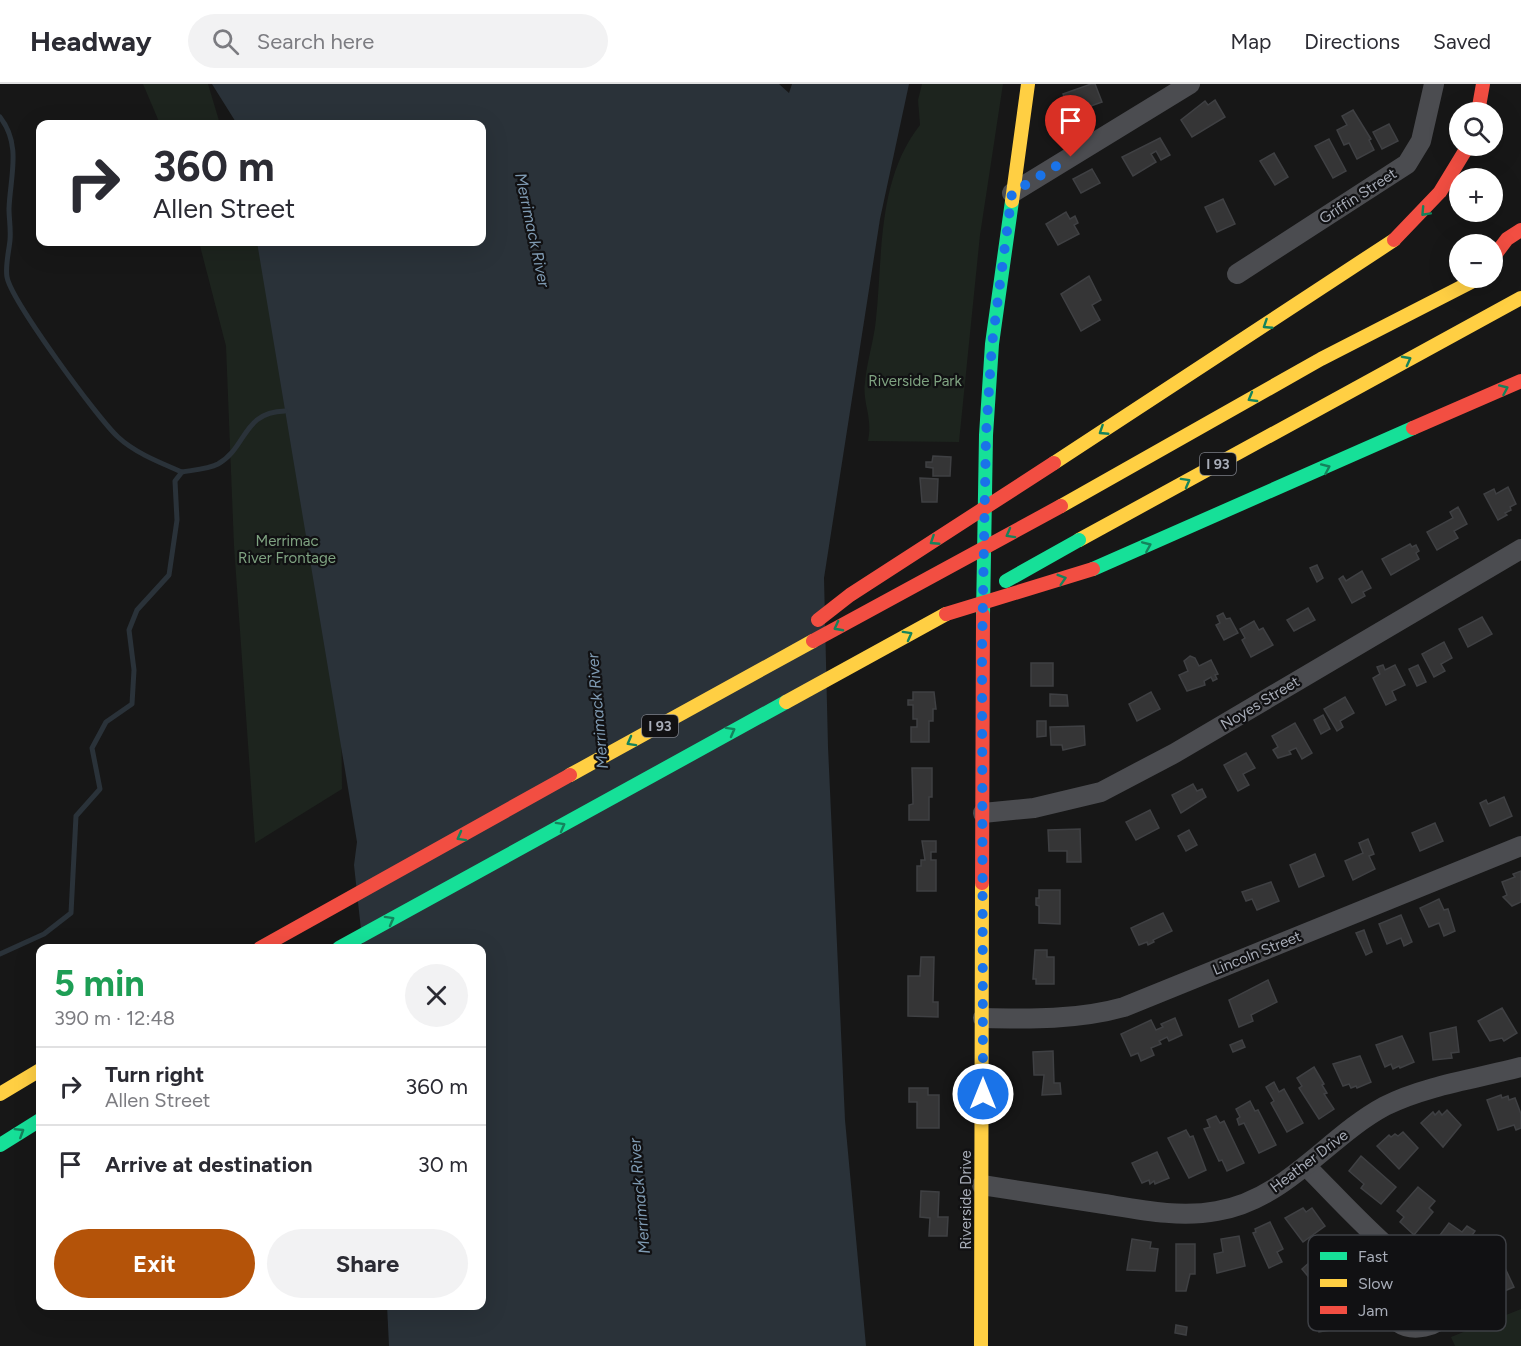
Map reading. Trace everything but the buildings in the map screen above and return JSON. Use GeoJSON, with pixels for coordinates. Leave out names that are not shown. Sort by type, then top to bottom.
{"type":"FeatureCollection","features":[{"type":"Feature","properties":{"kind":"main road","name":"Riverside Drive"},"geometry":{"type":"LineString","coordinates":[[981,1346],[982,642],[986,435],[992,344],[1028,84]]}},
{"type":"Feature","properties":{"kind":"main road"},"geometry":{"type":"LineString","coordinates":[[1480,102],[1483,84]]}},
{"type":"Feature","properties":{"kind":"main road"},"geometry":{"type":"LineString","coordinates":[[749,676],[850,595],[1378,253],[1409,229],[1436,200],[1452,177],[1462,156]]}},
{"type":"Feature","properties":{"kind":"main road"},"geometry":{"type":"LineString","coordinates":[[1503,245],[1507,239],[1521,230]]}},
{"type":"Feature","properties":{"kind":"main road"},"geometry":{"type":"LineString","coordinates":[[1503,264],[1512,259]]}},
{"type":"Feature","properties":{"kind":"main road","name":"I 93"},"geometry":{"type":"LineString","coordinates":[[267,944],[749,676],[1061,506],[1321,359],[1459,288]]}},
{"type":"Feature","properties":{"kind":"main road","name":"I 93"},"geometry":{"type":"LineString","coordinates":[[346,944],[1521,298]]}},
{"type":"Feature","properties":{"kind":"main road"},"geometry":{"type":"LineString","coordinates":[[946,614],[1093,569],[1521,381]]}},
{"type":"Feature","properties":{"kind":"main road"},"geometry":{"type":"LineString","coordinates":[[0,1094],[36,1072]]}},
{"type":"Feature","properties":{"kind":"main road"},"geometry":{"type":"LineString","coordinates":[[0,1145],[36,1122]]}},
{"type":"Feature","properties":{"kind":"street"},"geometry":{"type":"LineString","coordinates":[[1012,193],[1190,84]]}},
{"type":"Feature","properties":{"kind":"street","name":"Griffin Street"},"geometry":{"type":"LineString","coordinates":[[1237,274],[1407,164],[1423,134],[1434,84]]}},
{"type":"Feature","properties":{"kind":"street","name":"Noyes Street"},"geometry":{"type":"LineString","coordinates":[[983,813],[1034,808],[1101,792],[1175,753],[1521,549]]}},
{"type":"Feature","properties":{"kind":"street","name":"Lincoln Street"},"geometry":{"type":"LineString","coordinates":[[983,1018],[1031,1019],[1098,1014],[1124,1007],[1521,846]]}},
{"type":"Feature","properties":{"kind":"street","name":"Heather Drive"},"geometry":{"type":"LineString","coordinates":[[982,1185],[1124,1207],[1196,1214],[1219,1211],[1265,1194],[1306,1166],[1371,1114],[1387,1105],[1408,1096],[1521,1067]]}},
{"type":"Feature","properties":{"kind":"street"},"geometry":{"type":"LineString","coordinates":[[1306,1166],[1375,1235]]}},
{"type":"Feature","properties":{"kind":"green space"},"geometry":{"type":"Polygon","coordinates":[[[143,84],[208,84],[219,120],[158,120],[143,84]]]}},
{"type":"Feature","properties":{"kind":"green space","name":"Riverside Park"},"geometry":{"type":"Polygon","coordinates":[[[922,84],[1003,84],[980,235],[959,442],[868,441],[869,424],[864,390],[876,319],[884,218],[896,169],[906,146],[920,125],[918,100],[922,84]]]}},
{"type":"Feature","properties":{"kind":"green space","name":"Merrimac River Frontage"},"geometry":{"type":"Polygon","coordinates":[[[200,246],[262,246],[341,702],[342,789],[255,843],[234,546],[226,346],[200,246]]]}},
{"type":"Feature","properties":{"kind":"green space"},"geometry":{"type":"Polygon","coordinates":[[[1521,1309],[1521,1346],[1455,1346],[1451,1337],[1466,1331],[1506,1331],[1506,1315],[1521,1309]]]}},
{"type":"Feature","properties":{"kind":"water","name":"Merrimack River"},"geometry":{"type":"Polygon","coordinates":[[[212,84],[779,84],[789,93],[792,84],[909,84],[880,219],[824,578],[828,747],[845,1120],[866,1346],[389,1346],[387,1310],[486,1310],[486,944],[363,944],[354,865],[357,842],[258,246],[486,246],[486,120],[234,120],[212,84]]]}},
{"type":"Feature","properties":{"kind":"waterway"},"geometry":{"type":"LineString","coordinates":[[0,117],[7,128],[13,150],[9,209],[10,236],[6,268],[12,290],[56,359],[118,437],[132,448],[182,472]]}},
{"type":"Feature","properties":{"kind":"waterway"},"geometry":{"type":"LineString","coordinates":[[0,954],[44,934],[71,913],[76,816],[100,789],[92,748],[106,722],[132,704],[134,670],[129,630],[137,610],[169,575],[177,520],[175,481],[182,472],[218,464],[235,449],[260,417],[285,411]]}},
{"type":"Feature","properties":{"kind":"traffic: fast"},"geometry":{"type":"LineString","coordinates":[[983,615],[986,435],[992,344],[1012,201]]}},
{"type":"Feature","properties":{"kind":"traffic: fast"},"geometry":{"type":"LineString","coordinates":[[1093,569],[1413,428]]}},
{"type":"Feature","properties":{"kind":"traffic: fast"},"geometry":{"type":"LineString","coordinates":[[1006,581],[1079,540]]}},
{"type":"Feature","properties":{"kind":"traffic: fast"},"geometry":{"type":"LineString","coordinates":[[346,944],[786,702]]}},
{"type":"Feature","properties":{"kind":"traffic: fast"},"geometry":{"type":"LineString","coordinates":[[0,1145],[36,1122]]}},
{"type":"Feature","properties":{"kind":"traffic: slow"},"geometry":{"type":"LineString","coordinates":[[1012,201],[1028,84]]}},
{"type":"Feature","properties":{"kind":"traffic: slow"},"geometry":{"type":"LineString","coordinates":[[1054,463],[1394,240]]}},
{"type":"Feature","properties":{"kind":"traffic: slow"},"geometry":{"type":"LineString","coordinates":[[1061,506],[1321,359],[1459,288]]}},
{"type":"Feature","properties":{"kind":"traffic: slow"},"geometry":{"type":"LineString","coordinates":[[1079,540],[1521,298]]}},
{"type":"Feature","properties":{"kind":"traffic: slow"},"geometry":{"type":"LineString","coordinates":[[786,702],[946,614]]}},
{"type":"Feature","properties":{"kind":"traffic: slow"},"geometry":{"type":"LineString","coordinates":[[570,775],[813,641]]}},
{"type":"Feature","properties":{"kind":"traffic: slow"},"geometry":{"type":"LineString","coordinates":[[981,1346],[982,883]]}},
{"type":"Feature","properties":{"kind":"traffic: slow"},"geometry":{"type":"LineString","coordinates":[[0,1094],[36,1072]]}},
{"type":"Feature","properties":{"kind":"traffic: jam"},"geometry":{"type":"LineString","coordinates":[[1480,102],[1483,84]]}},
{"type":"Feature","properties":{"kind":"traffic: jam"},"geometry":{"type":"LineString","coordinates":[[1394,240],[1440,192],[1462,156]]}},
{"type":"Feature","properties":{"kind":"traffic: jam"},"geometry":{"type":"LineString","coordinates":[[1503,244],[1521,230]]}},
{"type":"Feature","properties":{"kind":"traffic: jam"},"geometry":{"type":"LineString","coordinates":[[1413,428],[1521,381]]}},
{"type":"Feature","properties":{"kind":"traffic: jam"},"geometry":{"type":"LineString","coordinates":[[818,620],[850,595],[1054,463]]}},
{"type":"Feature","properties":{"kind":"traffic: jam"},"geometry":{"type":"LineString","coordinates":[[813,641],[1061,506]]}},
{"type":"Feature","properties":{"kind":"traffic: jam"},"geometry":{"type":"LineString","coordinates":[[946,614],[1093,569]]}},
{"type":"Feature","properties":{"kind":"traffic: jam"},"geometry":{"type":"LineString","coordinates":[[982,883],[983,615]]}},
{"type":"Feature","properties":{"kind":"traffic: jam"},"geometry":{"type":"LineString","coordinates":[[267,944],[570,775]]}},
{"type":"Feature","properties":{"kind":"route"},"geometry":{"type":"LineString","coordinates":[[983,1094],[983,540],[986,435],[992,344],[1012,193],[1071,157]]}}]}
